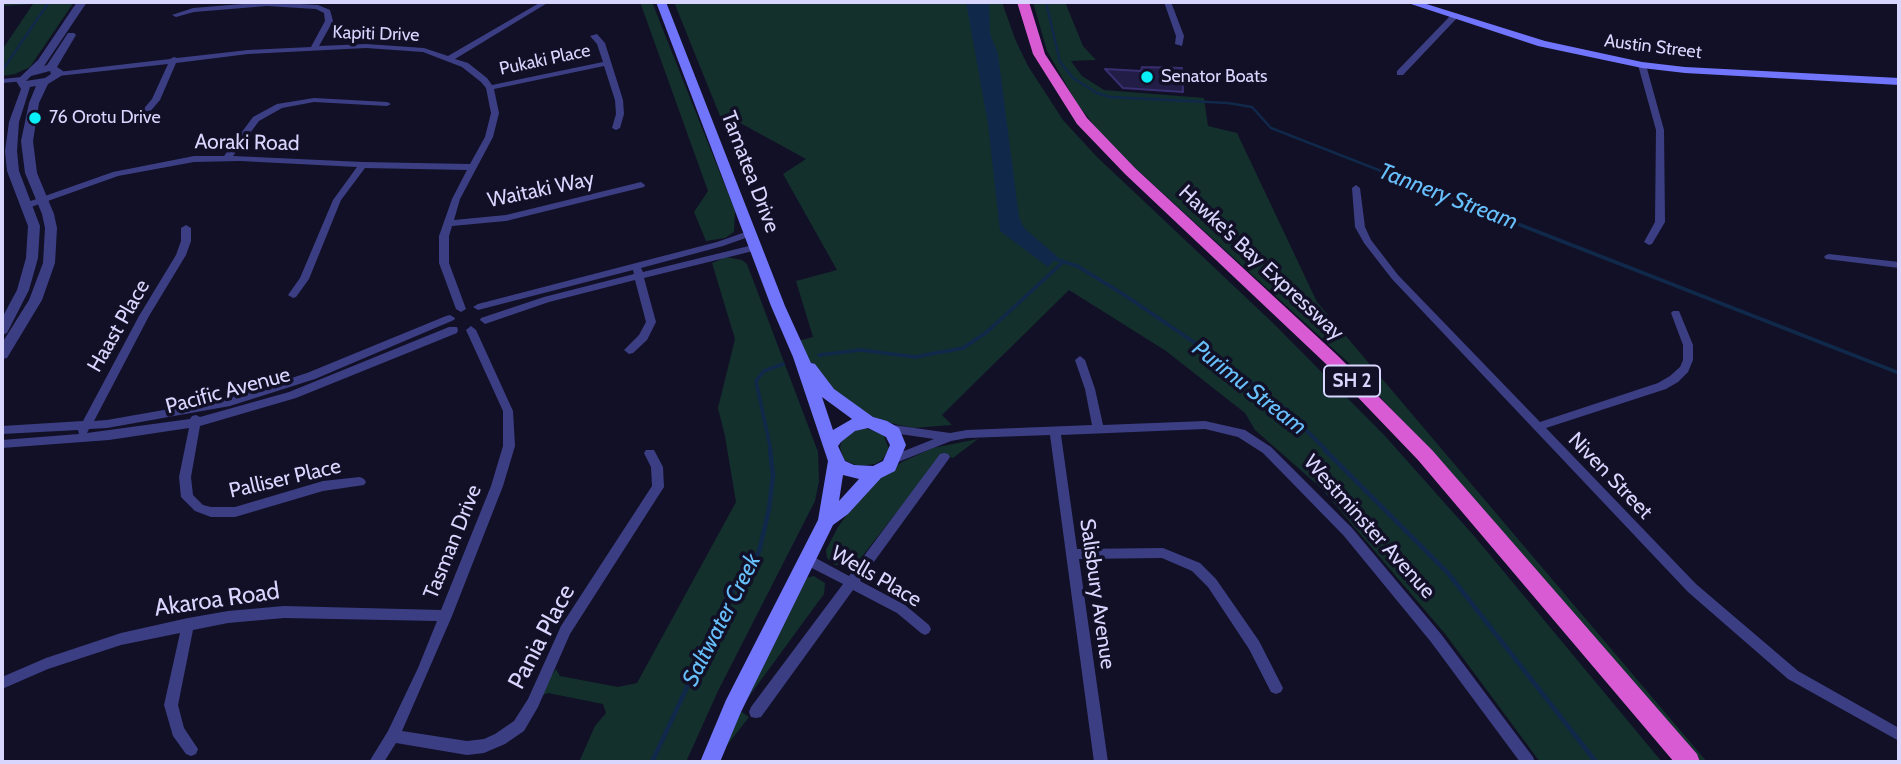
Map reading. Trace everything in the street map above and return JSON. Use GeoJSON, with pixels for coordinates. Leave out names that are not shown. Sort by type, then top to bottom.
{"type":"FeatureCollection","features":[{"type":"Feature","properties":{"kind":"highway","name":"Hawke's Bay Expressway"},"geometry":{"type":"LineString","coordinates":[[1013,2],[1030,50],[1059,101],[1079,128],[1297,335],[1432,475],[1678,762]]}},
{"type":"Feature","properties":{"kind":"highway","name":"Hawke's Bay Expressway"},"geometry":{"type":"LineString","coordinates":[[1023,2],[1040,54],[1082,121],[1121,162],[1331,359],[1416,446],[1549,596],[1689,762]]}},
{"type":"Feature","properties":{"kind":"main road","name":"Tamatea Drive"},"geometry":{"type":"LineString","coordinates":[[661,2],[778,306],[801,357],[830,446]]}},
{"type":"Feature","properties":{"kind":"main road","name":"Austin Street"},"geometry":{"type":"LineString","coordinates":[[1410,2],[1555,47],[1642,65],[1695,71],[1899,82]]}},
{"type":"Feature","properties":{"kind":"main road","name":"Tamatea Drive"},"geometry":{"type":"LineString","coordinates":[[801,357],[828,393],[868,422]]}},
{"type":"Feature","properties":{"kind":"main road"},"geometry":{"type":"LineString","coordinates":[[710,762],[745,682],[827,520],[836,463],[830,446],[842,429],[868,422],[893,433],[898,445],[889,466],[875,472],[853,472],[836,463]]}},
{"type":"Feature","properties":{"kind":"main road"},"geometry":{"type":"LineString","coordinates":[[827,520],[842,509],[875,472]]}},
{"type":"Feature","properties":{"kind":"street"},"geometry":{"type":"LineString","coordinates":[[2,330],[23,290],[29,271],[34,226],[13,171],[11,151],[14,122],[26,89],[26,78],[42,62],[82,2]]}},
{"type":"Feature","properties":{"kind":"street"},"geometry":{"type":"LineString","coordinates":[[2,354],[35,300],[49,263],[51,228],[31,173],[27,141],[34,103],[43,83],[54,71],[93,2]]}},
{"type":"Feature","properties":{"kind":"street"},"geometry":{"type":"LineString","coordinates":[[318,7],[327,2]]}},
{"type":"Feature","properties":{"kind":"street"},"geometry":{"type":"LineString","coordinates":[[530,2],[543,4]]}},
{"type":"Feature","properties":{"kind":"street"},"geometry":{"type":"LineString","coordinates":[[1167,2],[1180,36],[1179,44]]}},
{"type":"Feature","properties":{"kind":"street"},"geometry":{"type":"LineString","coordinates":[[176,15],[193,10],[267,4],[318,7],[327,12],[330,21],[314,48]]}},
{"type":"Feature","properties":{"kind":"street"},"geometry":{"type":"LineString","coordinates":[[451,58],[543,4]]}},
{"type":"Feature","properties":{"kind":"street"},"geometry":{"type":"LineString","coordinates":[[1401,73],[1454,17]]}},
{"type":"Feature","properties":{"kind":"street","name":"Pukaki Place"},"geometry":{"type":"LineString","coordinates":[[594,36],[601,43],[620,106],[616,128]]}},
{"type":"Feature","properties":{"kind":"street","name":"Kapiti Drive"},"geometry":{"type":"LineString","coordinates":[[54,71],[314,48],[406,47],[451,58],[473,70],[490,88]]}},
{"type":"Feature","properties":{"kind":"street"},"geometry":{"type":"LineString","coordinates":[[145,112],[156,100],[174,59]]}},
{"type":"Feature","properties":{"kind":"street","name":"Pukaki Place"},"geometry":{"type":"LineString","coordinates":[[490,88],[607,62]]}},
{"type":"Feature","properties":{"kind":"street"},"geometry":{"type":"LineString","coordinates":[[1642,65],[1660,130],[1660,222],[1649,242]]}},
{"type":"Feature","properties":{"kind":"street"},"geometry":{"type":"LineString","coordinates":[[2,81],[54,71]]}},
{"type":"Feature","properties":{"kind":"street"},"geometry":{"type":"LineString","coordinates":[[26,78],[43,83]]}},
{"type":"Feature","properties":{"kind":"street"},"geometry":{"type":"LineString","coordinates":[[490,88],[494,100],[493,126],[456,200],[443,249],[444,263],[461,309],[638,270],[754,240]]}},
{"type":"Feature","properties":{"kind":"street"},"geometry":{"type":"LineString","coordinates":[[227,158],[256,119],[280,106],[314,100],[387,104]]}},
{"type":"Feature","properties":{"kind":"street","name":"Aoraki Road"},"geometry":{"type":"LineString","coordinates":[[27,205],[139,168],[194,159],[474,166]]}},
{"type":"Feature","properties":{"kind":"street"},"geometry":{"type":"LineString","coordinates":[[293,295],[304,279],[337,200],[363,165]]}},
{"type":"Feature","properties":{"kind":"street","name":"Waitaki Way"},"geometry":{"type":"LineString","coordinates":[[448,223],[506,218],[641,186]]}},
{"type":"Feature","properties":{"kind":"street","name":"Niven Street"},"geometry":{"type":"LineString","coordinates":[[1356,188],[1360,227],[1379,257],[1692,588],[1738,631],[1793,675],[1899,735]]}},
{"type":"Feature","properties":{"kind":"street","name":"Haast Place"},"geometry":{"type":"LineString","coordinates":[[78,440],[144,316],[181,255],[186,241],[186,229]]}},
{"type":"Feature","properties":{"kind":"street"},"geometry":{"type":"LineString","coordinates":[[1829,257],[1899,265]]}},
{"type":"Feature","properties":{"kind":"street"},"geometry":{"type":"LineString","coordinates":[[450,318],[449,325],[453,330],[471,330],[485,320],[638,270]]}},
{"type":"Feature","properties":{"kind":"street"},"geometry":{"type":"LineString","coordinates":[[629,350],[643,337],[651,322],[638,270]]}},
{"type":"Feature","properties":{"kind":"street"},"geometry":{"type":"LineString","coordinates":[[478,307],[485,312],[485,320]]}},
{"type":"Feature","properties":{"kind":"street","name":"Pacific Avenue"},"geometry":{"type":"LineString","coordinates":[[2,430],[85,427],[198,410],[302,380],[450,318],[461,309]]}},
{"type":"Feature","properties":{"kind":"street"},"geometry":{"type":"LineString","coordinates":[[1537,427],[1661,386],[1674,379],[1684,369],[1688,360],[1688,345],[1676,313]]}},
{"type":"Feature","properties":{"kind":"street","name":"Pacific Avenue"},"geometry":{"type":"LineString","coordinates":[[2,444],[78,440],[195,423],[292,395],[453,330]]}},
{"type":"Feature","properties":{"kind":"street","name":"Tasman Drive"},"geometry":{"type":"LineString","coordinates":[[376,762],[393,736],[446,616],[497,486],[509,446],[508,411],[471,330]]}},
{"type":"Feature","properties":{"kind":"street"},"geometry":{"type":"LineString","coordinates":[[1080,360],[1090,389],[1098,429]]}},
{"type":"Feature","properties":{"kind":"street","name":"Palliser Place"},"geometry":{"type":"LineString","coordinates":[[198,410],[185,490],[187,498],[199,508],[211,512],[235,512],[323,486],[360,482]]}},
{"type":"Feature","properties":{"kind":"street","name":"Westminster Avenue"},"geometry":{"type":"LineString","coordinates":[[886,428],[950,437],[1205,425],[1232,429],[1254,440],[1312,494],[1363,549],[1436,638],[1528,762]]}},
{"type":"Feature","properties":{"kind":"street","name":"Salisbury Avenue"},"geometry":{"type":"LineString","coordinates":[[1055,431],[1101,762]]}},
{"type":"Feature","properties":{"kind":"street","name":"Westminster Avenue"},"geometry":{"type":"LineString","coordinates":[[893,460],[950,437]]}},
{"type":"Feature","properties":{"kind":"street","name":"Pania Place"},"geometry":{"type":"LineString","coordinates":[[393,736],[467,748],[484,746],[519,726],[533,703],[565,631],[658,487],[657,467],[650,453]]}},
{"type":"Feature","properties":{"kind":"street"},"geometry":{"type":"LineString","coordinates":[[757,712],[944,457]]}},
{"type":"Feature","properties":{"kind":"street"},"geometry":{"type":"LineString","coordinates":[[1073,554],[1163,553],[1196,567],[1212,583],[1247,635],[1276,688]]}},
{"type":"Feature","properties":{"kind":"street","name":"Wells Place"},"geometry":{"type":"LineString","coordinates":[[808,560],[901,609],[925,629]]}},
{"type":"Feature","properties":{"kind":"street","name":"Akaroa Road"},"geometry":{"type":"LineString","coordinates":[[2,683],[83,650],[188,624],[284,612],[446,616]]}},
{"type":"Feature","properties":{"kind":"street"},"geometry":{"type":"LineString","coordinates":[[188,624],[171,705],[175,724],[191,749]]}},
{"type":"Feature","properties":{"kind":"green space"},"geometry":{"type":"Polygon","coordinates":[[[2,2],[74,2],[30,67],[2,76],[2,50],[33,4],[2,6],[2,2]]]}},
{"type":"Feature","properties":{"kind":"green space"},"geometry":{"type":"Polygon","coordinates":[[[640,2],[652,2],[735,211],[734,232],[725,238],[706,241],[694,212],[708,191],[640,2]]]}},
{"type":"Feature","properties":{"kind":"green space"},"geometry":{"type":"Polygon","coordinates":[[[674,2],[1002,2],[1028,66],[1063,120],[1097,157],[1273,323],[1385,436],[1475,537],[1662,762],[1540,762],[1446,635],[1321,488],[1255,430],[1245,413],[1166,351],[1069,290],[942,415],[952,425],[913,428],[882,421],[856,411],[812,372],[798,341],[813,337],[796,281],[837,270],[783,174],[806,159],[733,119],[722,121],[674,2]]]}},
{"type":"Feature","properties":{"kind":"green space"},"geometry":{"type":"Polygon","coordinates":[[[1033,2],[1065,2],[1083,46],[1096,60],[1071,61],[1082,76],[1104,90],[1204,98],[1208,126],[1237,133],[1317,302],[1707,762],[1699,762],[1483,509],[1350,364],[1132,165],[1097,129],[1076,102],[1047,51],[1033,2]]]}},
{"type":"Feature","properties":{"kind":"green space"},"geometry":{"type":"Polygon","coordinates":[[[726,257],[742,260],[747,264],[818,452],[819,481],[815,501],[718,691],[686,762],[579,762],[595,726],[606,713],[603,704],[548,693],[536,698],[556,669],[560,676],[618,687],[637,683],[736,502],[718,408],[735,339],[712,263],[726,257]]]}},
{"type":"Feature","properties":{"kind":"green space"},"geometry":{"type":"Polygon","coordinates":[[[865,428],[883,434],[889,449],[882,460],[875,464],[858,466],[844,460],[840,447],[852,431],[865,428]]]}},
{"type":"Feature","properties":{"kind":"green space"},"geometry":{"type":"Polygon","coordinates":[[[978,439],[953,458],[942,454],[857,563],[835,565],[827,558],[826,550],[838,527],[858,499],[876,481],[902,462],[933,448],[978,439]]]}},
{"type":"Feature","properties":{"kind":"green space"},"geometry":{"type":"Polygon","coordinates":[[[814,576],[825,583],[824,594],[739,710],[749,717],[714,762],[719,736],[806,578],[814,576]]]}},
{"type":"Feature","properties":{"kind":"water"},"geometry":{"type":"Polygon","coordinates":[[[966,2],[989,2],[990,34],[998,54],[1019,217],[1024,228],[1058,257],[1048,267],[1000,231],[988,124],[966,2]]]}},
{"type":"Feature","properties":{"kind":"building","name":"Senator Boats"},"geometry":{"type":"Polygon","coordinates":[[[1142,67],[1182,68],[1183,92],[1123,88],[1105,69],[1141,71],[1142,67]]]}},
{"type":"Feature","properties":{"kind":"waterway"},"geometry":{"type":"LineString","coordinates":[[2,71],[49,2]]}},
{"type":"Feature","properties":{"kind":"waterway","name":"Tannery Stream"},"geometry":{"type":"LineString","coordinates":[[1046,2],[1060,62],[1073,78],[1097,93],[1110,97],[1228,103],[1252,107],[1271,128],[1458,201]]}},
{"type":"Feature","properties":{"kind":"waterway","name":"Tannery Stream"},"geometry":{"type":"LineString","coordinates":[[1454,199],[1899,373]]}},
{"type":"Feature","properties":{"kind":"waterway","name":"Purimu Stream"},"geometry":{"type":"LineString","coordinates":[[1052,258],[1077,266],[1123,294],[1242,375],[1284,408],[1327,451]]}},
{"type":"Feature","properties":{"kind":"waterway","name":"Saltwater Creek"},"geometry":{"type":"LineString","coordinates":[[819,355],[861,350],[915,357],[963,348],[987,332],[1063,262]]}},
{"type":"Feature","properties":{"kind":"waterway","name":"Saltwater Creek"},"geometry":{"type":"LineString","coordinates":[[771,451],[756,381],[764,371],[783,364]]}},
{"type":"Feature","properties":{"kind":"waterway","name":"Saltwater Creek"},"geometry":{"type":"LineString","coordinates":[[652,762],[733,589],[759,552],[769,509],[773,475],[770,450]]}},
{"type":"Feature","properties":{"kind":"waterway","name":"Purimu Stream"},"geometry":{"type":"LineString","coordinates":[[1325,450],[1448,573],[1596,762]]}},
{"type":"Feature","properties":{"kind":"place","name":"Senator Boats"},"geometry":{"type":"Point","coordinates":[1147,77]}},
{"type":"Feature","properties":{"kind":"place","name":"76 Orotu Drive"},"geometry":{"type":"Point","coordinates":[35,118]}}]}
